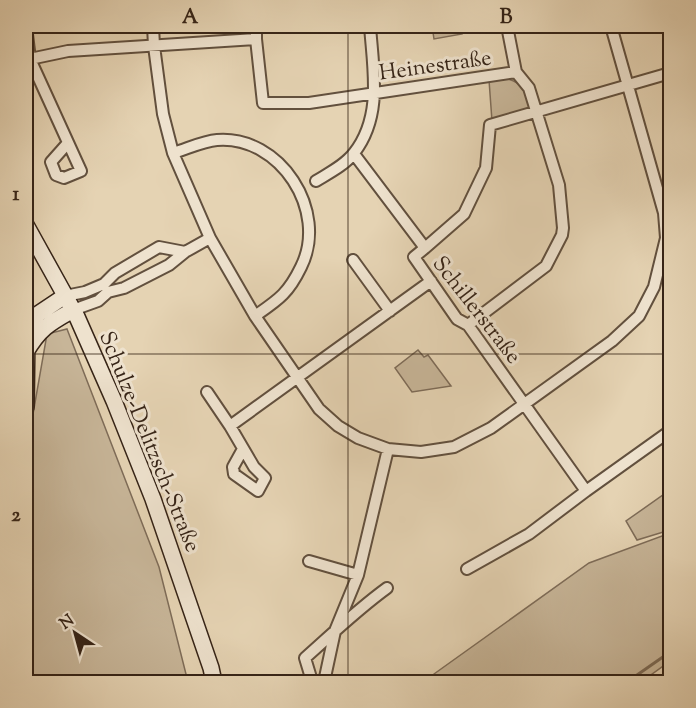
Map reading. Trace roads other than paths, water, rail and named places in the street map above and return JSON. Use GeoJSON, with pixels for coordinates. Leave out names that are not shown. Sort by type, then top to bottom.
{"type":"FeatureCollection","features":[{"type":"Feature","properties":{"kind":"main road","name":"Schulze-Delitzsch-Straße"},"geometry":{"type":"LineString","coordinates":[[26,225],[69,303],[114,401],[153,499],[214,682]]}},
{"type":"Feature","properties":{"kind":"main road"},"geometry":{"type":"LineString","coordinates":[[26,407],[26,352],[37,334],[52,322],[69,303]]}},
{"type":"Feature","properties":{"kind":"street"},"geometry":{"type":"LineString","coordinates":[[26,26],[30,59],[67,144]]}},
{"type":"Feature","properties":{"kind":"street"},"geometry":{"type":"LineString","coordinates":[[153,26],[163,114],[173,153],[210,238],[255,316],[319,409],[338,426],[358,438],[388,448],[421,452],[454,447],[491,428],[525,404],[612,341],[639,316],[654,286],[668,239],[664,213],[611,26]]}},
{"type":"Feature","properties":{"kind":"street","name":"Heinestraße"},"geometry":{"type":"LineString","coordinates":[[256,26],[263,103],[309,103],[516,72],[529,88],[559,185],[562,235],[546,266],[468,325]]}},
{"type":"Feature","properties":{"kind":"street"},"geometry":{"type":"LineString","coordinates":[[316,181],[354,154],[371,122],[375,92],[370,26]]}},
{"type":"Feature","properties":{"kind":"street"},"geometry":{"type":"LineString","coordinates":[[507,26],[516,72]]}},
{"type":"Feature","properties":{"kind":"street"},"geometry":{"type":"LineString","coordinates":[[30,59],[68,51],[256,39]]}},
{"type":"Feature","properties":{"kind":"street"},"geometry":{"type":"LineString","coordinates":[[425,248],[464,214],[486,168],[490,125],[670,73]]}},
{"type":"Feature","properties":{"kind":"street"},"geometry":{"type":"LineString","coordinates":[[173,153],[217,140],[252,144],[283,167],[299,190],[306,206],[311,230],[303,266],[286,294],[255,316]]}},
{"type":"Feature","properties":{"kind":"street","name":"Schillerstraße"},"geometry":{"type":"LineString","coordinates":[[354,154],[425,248],[414,257],[430,281],[458,319],[468,325],[586,491]]}},
{"type":"Feature","properties":{"kind":"street"},"geometry":{"type":"LineString","coordinates":[[106,288],[124,288],[169,265],[185,252],[210,238]]}},
{"type":"Feature","properties":{"kind":"street"},"geometry":{"type":"LineString","coordinates":[[69,303],[98,301],[115,273],[159,247],[185,252]]}},
{"type":"Feature","properties":{"kind":"street"},"geometry":{"type":"LineString","coordinates":[[353,260],[390,311]]}},
{"type":"Feature","properties":{"kind":"street"},"geometry":{"type":"LineString","coordinates":[[230,426],[430,281]]}},
{"type":"Feature","properties":{"kind":"street"},"geometry":{"type":"LineString","coordinates":[[207,392],[243,449]]}},
{"type":"Feature","properties":{"kind":"street"},"geometry":{"type":"LineString","coordinates":[[467,569],[529,534],[670,430]]}},
{"type":"Feature","properties":{"kind":"street"},"geometry":{"type":"LineString","coordinates":[[387,588],[335,631],[358,575],[388,448]]}},
{"type":"Feature","properties":{"kind":"street"},"geometry":{"type":"LineString","coordinates":[[309,561],[358,575]]}},
{"type":"Feature","properties":{"kind":"waterway"},"geometry":{"type":"LineString","coordinates":[[627,682],[670,652]]}}]}
